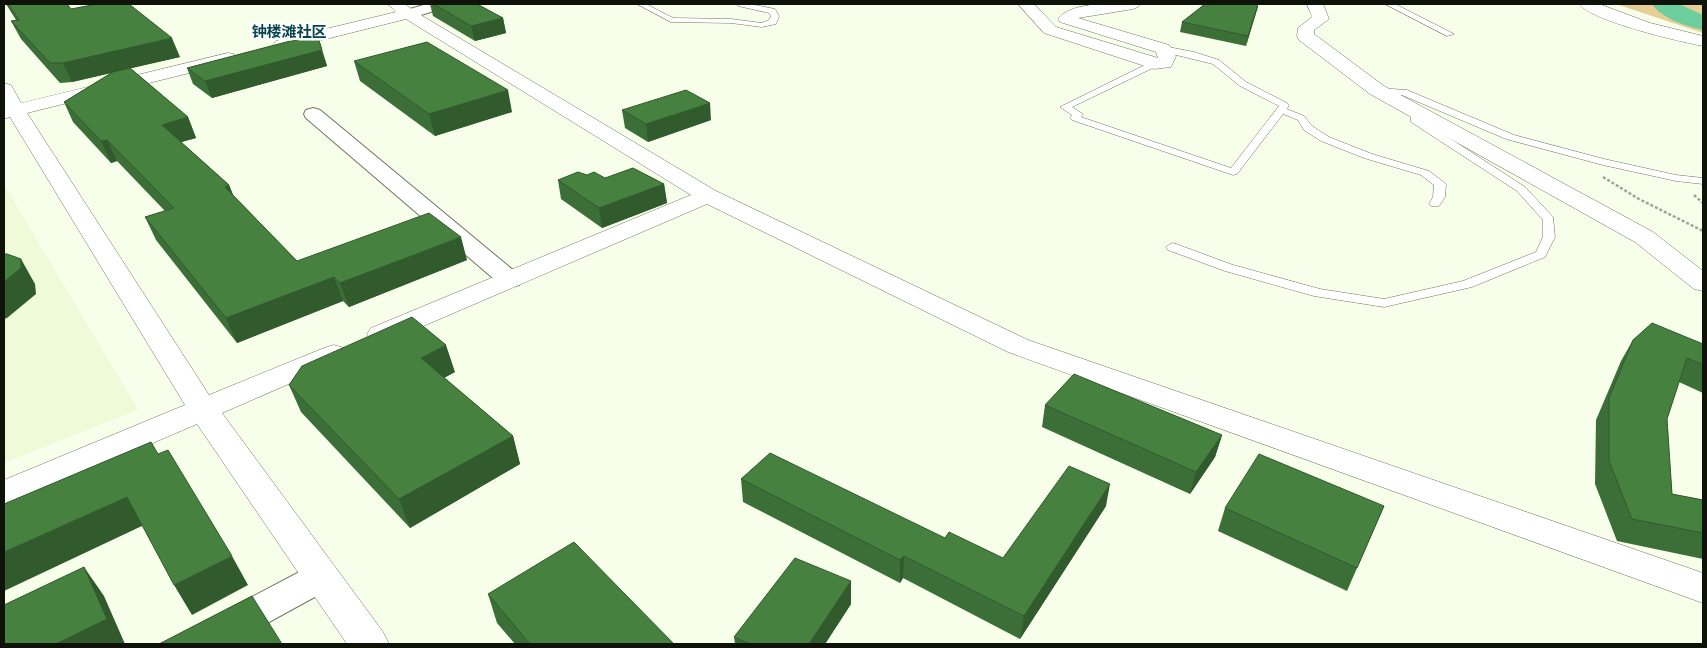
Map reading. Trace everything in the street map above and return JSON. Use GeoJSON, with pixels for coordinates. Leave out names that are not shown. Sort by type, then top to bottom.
{"type":"FeatureCollection","features":[{"type":"Feature","properties":{"kind":"street"},"geometry":{"type":"LineString","coordinates":[[264,49],[402,9],[442,4]]}},
{"type":"Feature","properties":{"kind":"street"},"geometry":{"type":"LineString","coordinates":[[1026,4],[1050,30],[1154,64],[1165,63],[1167,56],[1163,49],[1131,38],[1080,25],[1066,19],[1076,12],[1134,4]]}},
{"type":"Feature","properties":{"kind":"street"},"geometry":{"type":"LineString","coordinates":[[1315,4],[1321,19],[1306,28],[1306,36],[1376,90],[1644,238],[1703,283]]}},
{"type":"Feature","properties":{"kind":"street"},"geometry":{"type":"LineString","coordinates":[[1587,4],[1643,27],[1703,41]]}},
{"type":"Feature","properties":{"kind":"street"},"geometry":{"type":"LineString","coordinates":[[402,9],[708,196],[1018,346],[1703,588]]}},
{"type":"Feature","properties":{"kind":"street"},"geometry":{"type":"LineString","coordinates":[[245,54],[8,104],[203,410],[369,644]]}},
{"type":"Feature","properties":{"kind":"street"},"geometry":{"type":"LineString","coordinates":[[314,114],[510,280]]}},
{"type":"Feature","properties":{"kind":"street"},"geometry":{"type":"LineString","coordinates":[[4,493],[708,196]]}},
{"type":"Feature","properties":{"kind":"street"},"geometry":{"type":"LineString","coordinates":[[196,644],[321,577]]}},
{"type":"Feature","properties":{"kind":"lane"},"geometry":{"type":"LineString","coordinates":[[641,4],[671,20],[731,21],[762,25],[774,22],[775,16],[772,11],[742,4]]}},
{"type":"Feature","properties":{"kind":"lane"},"geometry":{"type":"LineString","coordinates":[[1390,4],[1450,34]]}},
{"type":"Feature","properties":{"kind":"lane"},"geometry":{"type":"LineString","coordinates":[[1154,64],[1065,107],[1078,114],[1075,118],[1233,172],[1284,105],[1243,84],[1216,62],[1194,55],[1163,49]]}},
{"type":"Feature","properties":{"kind":"lane"},"geometry":{"type":"LineString","coordinates":[[1376,90],[1404,92],[1510,137],[1621,166],[1676,178],[1703,181]]}},
{"type":"Feature","properties":{"kind":"lane"},"geometry":{"type":"LineString","coordinates":[[1281,110],[1302,118],[1308,128],[1325,139],[1368,156],[1425,172],[1440,184],[1439,197],[1435,204]]}},
{"type":"Feature","properties":{"kind":"lane"},"geometry":{"type":"LineString","coordinates":[[1172,247],[1229,268],[1320,292],[1384,303],[1467,284],[1540,254],[1549,237],[1550,220],[1521,189],[1414,120],[1415,111]]}},
{"type":"Feature","properties":{"kind":"path"},"geometry":{"type":"LineString","coordinates":[[1598,174],[1639,199],[1703,232]]}},
{"type":"Feature","properties":{"kind":"shaded area"},"geometry":{"type":"Polygon","coordinates":[[[1616,4],[1703,4],[1703,33],[1616,4]]]}},
{"type":"Feature","properties":{"kind":"shaded area"},"geometry":{"type":"Polygon","coordinates":[[[4,184],[138,410],[4,463],[4,184]]]}},
{"type":"Feature","properties":{"kind":"building"},"geometry":{"type":"Polygon","coordinates":[[[8,4],[67,4],[71,9],[97,4],[129,4],[172,38],[63,63],[50,63],[11,21],[19,20],[8,4]]]}},
{"type":"Feature","properties":{"kind":"building"},"geometry":{"type":"Polygon","coordinates":[[[434,4],[477,4],[503,18],[471,26],[434,4]]]}},
{"type":"Feature","properties":{"kind":"building"},"geometry":{"type":"Polygon","coordinates":[[[1205,4],[1258,4],[1248,36],[1182,22],[1205,4]]]}},
{"type":"Feature","properties":{"kind":"building"},"geometry":{"type":"Polygon","coordinates":[[[317,34],[322,50],[205,81],[187,68],[317,34]]]}},
{"type":"Feature","properties":{"kind":"building"},"geometry":{"type":"Polygon","coordinates":[[[427,42],[508,90],[429,114],[354,61],[427,42]]]}},
{"type":"Feature","properties":{"kind":"building"},"geometry":{"type":"Polygon","coordinates":[[[130,68],[188,117],[162,125],[229,185],[225,187],[297,261],[429,213],[461,237],[340,283],[334,277],[226,318],[145,217],[174,208],[107,140],[101,141],[64,102],[113,72],[130,68]]]}},
{"type":"Feature","properties":{"kind":"building"},"geometry":{"type":"Polygon","coordinates":[[[686,90],[710,103],[646,124],[622,110],[686,90]]]}},
{"type":"Feature","properties":{"kind":"building"},"geometry":{"type":"Polygon","coordinates":[[[633,168],[664,184],[599,208],[558,180],[578,172],[587,175],[594,172],[605,178],[633,168]]]}},
{"type":"Feature","properties":{"kind":"building"},"geometry":{"type":"Polygon","coordinates":[[[4,254],[21,259],[21,268],[4,282],[4,254]]]}},
{"type":"Feature","properties":{"kind":"building"},"geometry":{"type":"Polygon","coordinates":[[[412,317],[446,345],[421,358],[513,436],[399,499],[289,385],[302,366],[412,317]]]}},
{"type":"Feature","properties":{"kind":"building"},"geometry":{"type":"Polygon","coordinates":[[[1652,323],[1703,344],[1703,365],[1687,358],[1667,419],[1672,494],[1703,500],[1703,533],[1632,519],[1609,461],[1609,398],[1633,340],[1652,323]]]}},
{"type":"Feature","properties":{"kind":"building"},"geometry":{"type":"Polygon","coordinates":[[[1074,374],[1222,435],[1196,472],[1045,405],[1074,374]]]}},
{"type":"Feature","properties":{"kind":"building"},"geometry":{"type":"Polygon","coordinates":[[[151,442],[158,454],[168,450],[232,556],[174,585],[127,497],[4,552],[4,504],[151,442]]]}},
{"type":"Feature","properties":{"kind":"building"},"geometry":{"type":"Polygon","coordinates":[[[770,453],[945,538],[949,532],[1003,558],[1069,466],[1110,484],[1024,616],[904,556],[900,560],[741,479],[770,453]]]}},
{"type":"Feature","properties":{"kind":"building"},"geometry":{"type":"Polygon","coordinates":[[[1259,454],[1384,506],[1357,568],[1225,508],[1259,454]]]}},
{"type":"Feature","properties":{"kind":"building"},"geometry":{"type":"Polygon","coordinates":[[[574,542],[674,644],[530,644],[488,594],[574,542]]]}},
{"type":"Feature","properties":{"kind":"building"},"geometry":{"type":"Polygon","coordinates":[[[795,558],[851,581],[809,644],[750,644],[734,637],[795,558]]]}},
{"type":"Feature","properties":{"kind":"building"},"geometry":{"type":"Polygon","coordinates":[[[84,567],[107,619],[56,644],[4,644],[4,605],[84,567]]]}},
{"type":"Feature","properties":{"kind":"building"},"geometry":{"type":"Polygon","coordinates":[[[252,596],[282,644],[159,644],[252,596]]]}},
{"type":"Feature","properties":{"kind":"waterway"},"geometry":{"type":"LineString","coordinates":[[1663,4],[1685,17],[1703,23]]}},
{"type":"Feature","properties":{"kind":"district","name":"钟楼滩社区"},"geometry":{"type":"Point","coordinates":[289,32]}}]}
